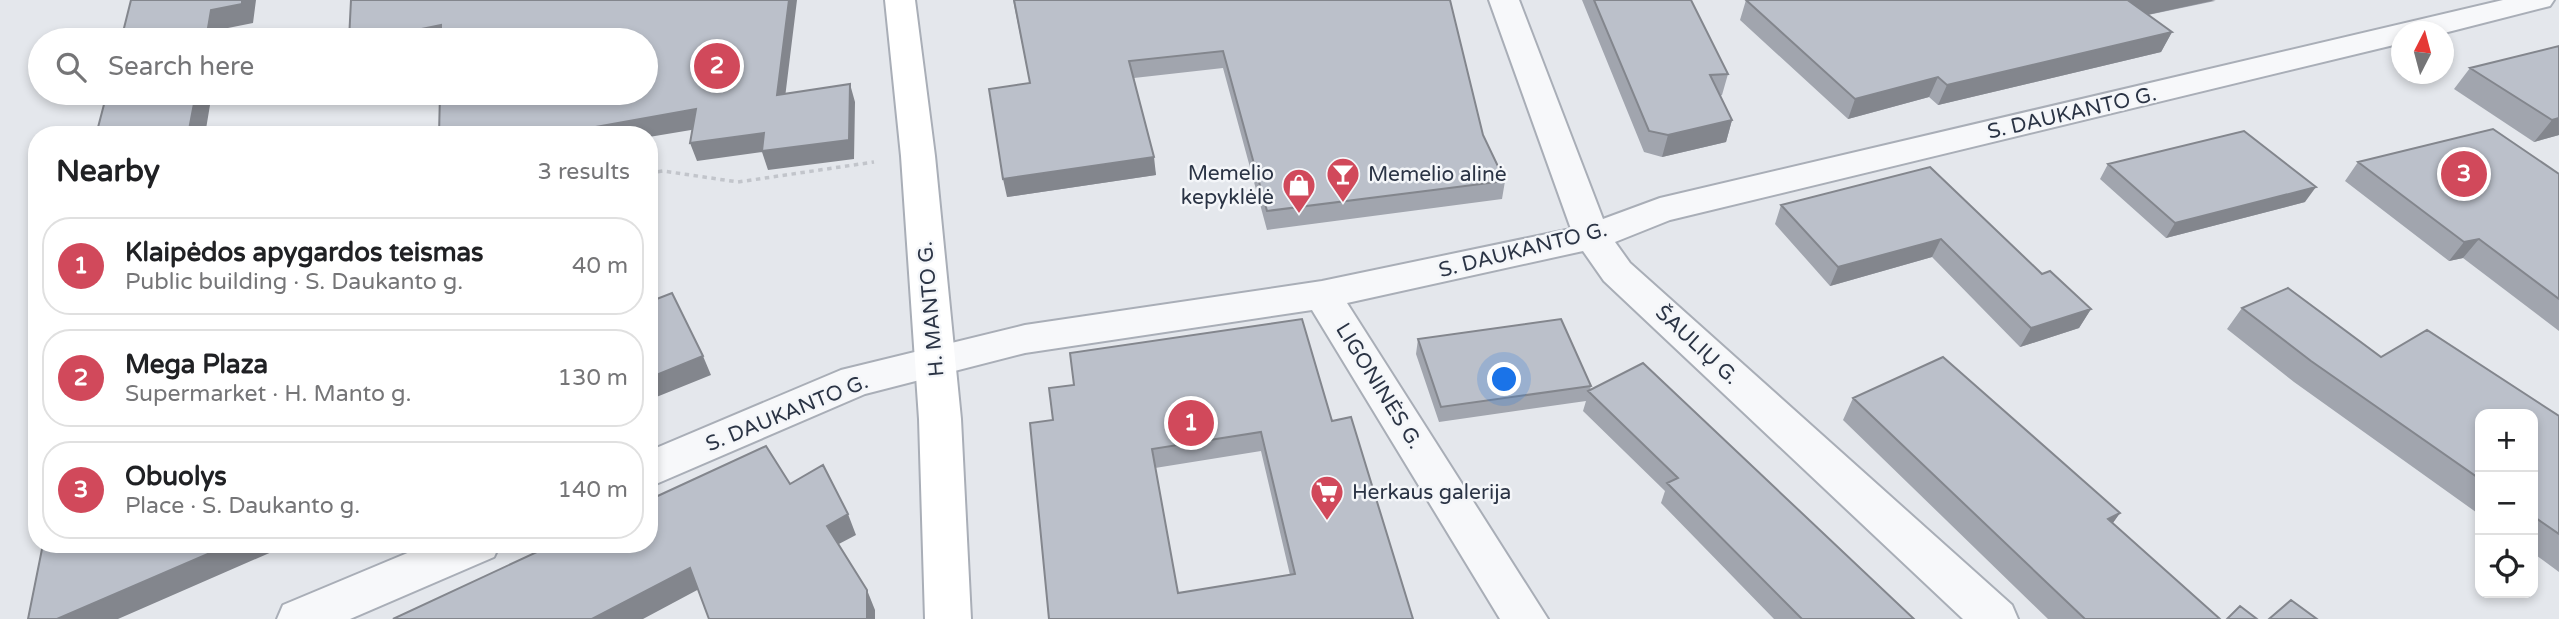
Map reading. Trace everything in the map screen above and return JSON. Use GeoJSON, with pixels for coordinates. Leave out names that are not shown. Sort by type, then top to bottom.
{"type":"FeatureCollection","features":[{"type":"Feature","properties":{"kind":"main road","name":"H. MANTO G."},"geometry":{"type":"LineString","coordinates":[[900,0],[918,156],[935,361],[948,619]]}},
{"type":"Feature","properties":{"kind":"street","name":"ŠAULIŲ G."},"geometry":{"type":"LineString","coordinates":[[1504,0],[1592,237],[1617,272],[1994,619]]}},
{"type":"Feature","properties":{"kind":"street"},"geometry":{"type":"LineString","coordinates":[[2454,21],[2539,0]]}},
{"type":"Feature","properties":{"kind":"street","name":"S. DAUKANTO G."},"geometry":{"type":"LineString","coordinates":[[658,466],[855,381],[935,361],[1025,339],[1322,295],[1592,237],[1660,210],[2391,37]]}},
{"type":"Feature","properties":{"kind":"street","name":"LIGONINĖS G."},"geometry":{"type":"LineString","coordinates":[[1322,295],[1525,619]]}},
{"type":"Feature","properties":{"kind":"street"},"geometry":{"type":"LineString","coordinates":[[300,619],[457,553]]}},
{"type":"Feature","properties":{"kind":"path"},"geometry":{"type":"LineString","coordinates":[[658,172],[738,182],[918,156]]}},
{"type":"Feature","properties":{"kind":"building"},"geometry":{"type":"Polygon","coordinates":[[[131,0],[242,0],[242,4],[211,10],[208,28],[124,28],[131,0]]]}},
{"type":"Feature","properties":{"kind":"building"},"geometry":{"type":"Polygon","coordinates":[[[351,0],[789,0],[777,95],[850,84],[849,140],[762,151],[764,133],[690,143],[696,109],[601,126],[439,126],[440,105],[658,105],[658,28],[441,28],[441,25],[426,28],[350,28],[351,0]]]}},
{"type":"Feature","properties":{"kind":"building"},"geometry":{"type":"Polygon","coordinates":[[[1014,0],[1450,0],[1483,135],[1505,181],[1267,211],[1223,51],[1129,61],[1154,157],[1003,179],[989,89],[1030,83],[1014,0]]]}},
{"type":"Feature","properties":{"kind":"building"},"geometry":{"type":"Polygon","coordinates":[[[1594,0],[1691,0],[1728,74],[1710,75],[1732,120],[1668,135],[1649,131],[1594,0]]]}},
{"type":"Feature","properties":{"kind":"building"},"geometry":{"type":"Polygon","coordinates":[[[1746,0],[2134,0],[2129,1],[2172,32],[1947,85],[1938,77],[1855,99],[1746,0]]]}},
{"type":"Feature","properties":{"kind":"building"},"geometry":{"type":"Polygon","coordinates":[[[2559,46],[2559,118],[2552,120],[2470,68],[2559,46]]]}},
{"type":"Feature","properties":{"kind":"building"},"geometry":{"type":"Polygon","coordinates":[[[104,105],[194,105],[190,126],[98,126],[104,105]]]}},
{"type":"Feature","properties":{"kind":"building"},"geometry":{"type":"Polygon","coordinates":[[[2493,129],[2559,174],[2559,299],[2479,239],[2464,242],[2358,162],[2493,129]]]}},
{"type":"Feature","properties":{"kind":"building"},"geometry":{"type":"Polygon","coordinates":[[[2244,131],[2316,187],[2175,223],[2108,164],[2244,131]]]}},
{"type":"Feature","properties":{"kind":"building"},"geometry":{"type":"Polygon","coordinates":[[[1930,167],[2042,274],[2050,271],[2091,309],[2031,328],[1941,239],[1838,267],[1781,205],[1930,167]]]}},
{"type":"Feature","properties":{"kind":"building"},"geometry":{"type":"Polygon","coordinates":[[[2288,288],[2381,357],[2427,330],[2559,416],[2559,534],[2538,519],[2538,409],[2475,409],[2475,476],[2311,361],[2242,308],[2288,288]]]}},
{"type":"Feature","properties":{"kind":"building"},"geometry":{"type":"Polygon","coordinates":[[[672,293],[703,356],[658,374],[658,298],[672,293]]]}},
{"type":"Feature","properties":{"kind":"building"},"geometry":{"type":"Polygon","coordinates":[[[1302,319],[1332,421],[1351,417],[1413,619],[1049,619],[1030,423],[1053,420],[1049,388],[1074,385],[1070,353],[1302,319]],[[1261,432],[1152,449],[1178,593],[1295,574],[1261,432]]]}},
{"type":"Feature","properties":{"kind":"building"},"geometry":{"type":"Polygon","coordinates":[[[1561,319],[1591,386],[1441,407],[1418,339],[1561,319]]]}},
{"type":"Feature","properties":{"kind":"building"},"geometry":{"type":"Polygon","coordinates":[[[1943,357],[2120,513],[2108,519],[2220,619],[2085,619],[1853,398],[1943,357]]]}},
{"type":"Feature","properties":{"kind":"building"},"geometry":{"type":"Polygon","coordinates":[[[1643,363],[1914,619],[1802,619],[1667,483],[1678,478],[1588,391],[1643,363]]]}},
{"type":"Feature","properties":{"kind":"building"},"geometry":{"type":"Polygon","coordinates":[[[766,446],[790,484],[823,465],[848,514],[827,526],[867,590],[867,619],[709,619],[690,568],[592,619],[393,619],[535,553],[658,553],[658,496],[766,446]]]}},
{"type":"Feature","properties":{"kind":"building"},"geometry":{"type":"Polygon","coordinates":[[[41,553],[210,553],[57,619],[28,619],[41,553]]]}},
{"type":"Feature","properties":{"kind":"building"},"geometry":{"type":"Polygon","coordinates":[[[2291,600],[2317,619],[2269,619],[2291,600]]]}},
{"type":"Feature","properties":{"kind":"building"},"geometry":{"type":"Polygon","coordinates":[[[2240,606],[2257,619],[2227,619],[2240,606]]]}},
{"type":"Feature","properties":{"kind":"place","name":"Mega Plaza"},"geometry":{"type":"Point","coordinates":[717,66]}},
{"type":"Feature","properties":{"kind":"place","name":"Obuolys"},"geometry":{"type":"Point","coordinates":[2464,174]}},
{"type":"Feature","properties":{"kind":"place","name":"Memelio alinė"},"geometry":{"type":"Point","coordinates":[1343,204]}},
{"type":"Feature","properties":{"kind":"place","name":"Memelio kepyklėlė"},"geometry":{"type":"Point","coordinates":[1299,215]}},
{"type":"Feature","properties":{"kind":"place","name":"Klaipėdos apygardos teismas"},"geometry":{"type":"Point","coordinates":[1191,423]}},
{"type":"Feature","properties":{"kind":"place","name":"Herkaus galerija"},"geometry":{"type":"Point","coordinates":[1327,522]}}]}
